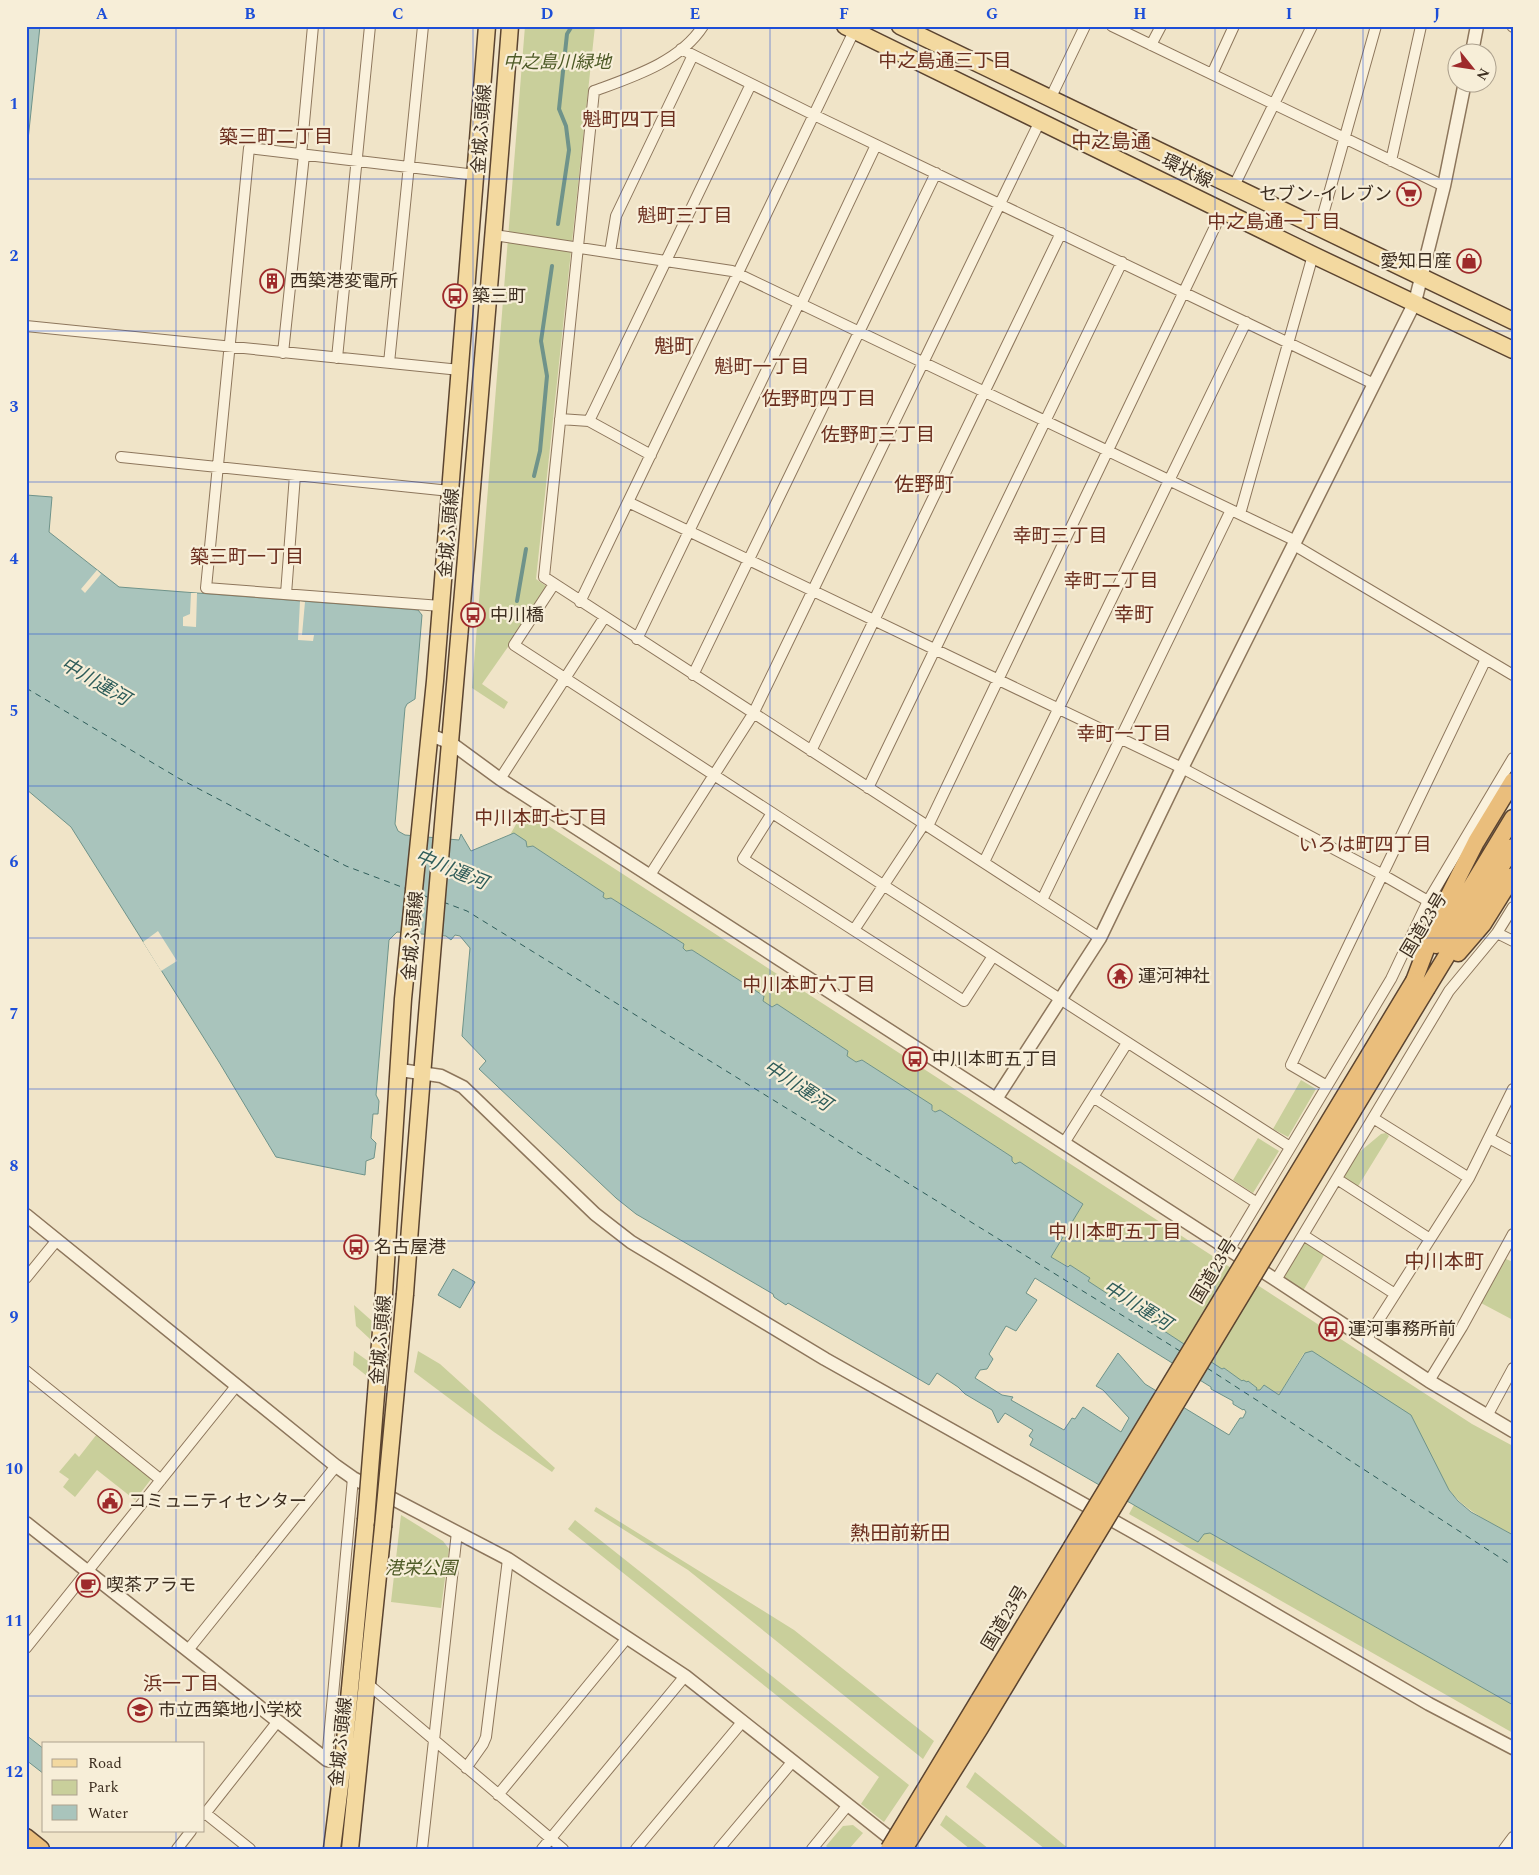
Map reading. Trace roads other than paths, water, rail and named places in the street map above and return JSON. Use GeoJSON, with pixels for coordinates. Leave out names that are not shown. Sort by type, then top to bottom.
{"type":"FeatureCollection","features":[{"type":"Feature","properties":{"kind":"highway"},"geometry":{"type":"LineString","coordinates":[[1420,984],[1443,907],[1476,842],[1513,781]]}},
{"type":"Feature","properties":{"kind":"highway","name":"国道23号"},"geometry":{"type":"LineString","coordinates":[[904,1849],[980,1728],[1420,984],[1513,818]]}},
{"type":"Feature","properties":{"kind":"highway","name":"国道23号"},"geometry":{"type":"LineString","coordinates":[[889,1849],[1420,984],[1513,847]]}},
{"type":"Feature","properties":{"kind":"highway"},"geometry":{"type":"LineString","coordinates":[[1420,984],[1483,924],[1513,876]]}},
{"type":"Feature","properties":{"kind":"highway"},"geometry":{"type":"LineString","coordinates":[[26,1837],[41,1849]]}},
{"type":"Feature","properties":{"kind":"main road","name":"金城ふ頭線"},"geometry":{"type":"LineString","coordinates":[[332,1849],[343,1762],[366,1520],[400,1070],[403,998],[426,783],[487,26]]}},
{"type":"Feature","properties":{"kind":"main road","name":"金城ふ頭線"},"geometry":{"type":"LineString","coordinates":[[350,1849],[368,1684],[405,1294],[426,1004],[451,743],[510,26]]}},
{"type":"Feature","properties":{"kind":"main road","name":"環状線"},"geometry":{"type":"LineString","coordinates":[[900,26],[1513,322]]}},
{"type":"Feature","properties":{"kind":"main road","name":"環状線"},"geometry":{"type":"LineString","coordinates":[[852,28],[1313,255],[1513,350]]}},
{"type":"Feature","properties":{"kind":"street"},"geometry":{"type":"LineString","coordinates":[[284,352],[313,26]]}},
{"type":"Feature","properties":{"kind":"street"},"geometry":{"type":"LineString","coordinates":[[337,358],[370,26]]}},
{"type":"Feature","properties":{"kind":"street"},"geometry":{"type":"LineString","coordinates":[[389,363],[423,26]]}},
{"type":"Feature","properties":{"kind":"street"},"geometry":{"type":"LineString","coordinates":[[703,26],[698,34],[681,49],[659,64],[633,77],[594,91],[544,577],[604,618],[1100,938]]}},
{"type":"Feature","properties":{"kind":"street"},"geometry":{"type":"LineString","coordinates":[[1050,99],[1085,26]]}},
{"type":"Feature","properties":{"kind":"street"},"geometry":{"type":"LineString","coordinates":[[1112,26],[1444,186]]}},
{"type":"Feature","properties":{"kind":"street"},"geometry":{"type":"LineString","coordinates":[[1151,45],[1161,26]]}},
{"type":"Feature","properties":{"kind":"street"},"geometry":{"type":"LineString","coordinates":[[1212,74],[1234,26]]}},
{"type":"Feature","properties":{"kind":"street"},"geometry":{"type":"LineString","coordinates":[[1234,188],[1312,26]]}},
{"type":"Feature","properties":{"kind":"street"},"geometry":{"type":"LineString","coordinates":[[1319,229],[1376,26]]}},
{"type":"Feature","properties":{"kind":"street"},"geometry":{"type":"LineString","coordinates":[[1391,161],[1421,26]]}},
{"type":"Feature","properties":{"kind":"street"},"geometry":{"type":"LineString","coordinates":[[1474,42],[1477,26]]}},
{"type":"Feature","properties":{"kind":"street"},"geometry":{"type":"LineString","coordinates":[[580,602],[814,115],[852,28]]}},
{"type":"Feature","properties":{"kind":"street"},"geometry":{"type":"LineString","coordinates":[[681,49],[876,145],[1374,384]]}},
{"type":"Feature","properties":{"kind":"street"},"geometry":{"type":"LineString","coordinates":[[610,252],[616,216],[693,55]]}},
{"type":"Feature","properties":{"kind":"street"},"geometry":{"type":"LineString","coordinates":[[589,421],[751,84]]}},
{"type":"Feature","properties":{"kind":"street"},"geometry":{"type":"LineString","coordinates":[[996,1099],[1100,938],[1182,768],[1415,302],[1444,186],[1463,92]]}},
{"type":"Feature","properties":{"kind":"street"},"geometry":{"type":"LineString","coordinates":[[650,875],[753,714],[1040,121]]}},
{"type":"Feature","properties":{"kind":"street"},"geometry":{"type":"LineString","coordinates":[[637,639],[876,145]]}},
{"type":"Feature","properties":{"kind":"street"},"geometry":{"type":"LineString","coordinates":[[441,606],[206,588],[249,148],[476,175]]}},
{"type":"Feature","properties":{"kind":"street"},"geometry":{"type":"LineString","coordinates":[[693,674],[936,173]]}},
{"type":"Feature","properties":{"kind":"street"},"geometry":{"type":"LineString","coordinates":[[854,930],[926,825],[998,680],[1223,210]]}},
{"type":"Feature","properties":{"kind":"street"},"geometry":{"type":"LineString","coordinates":[[811,751],[1061,233]]}},
{"type":"Feature","properties":{"kind":"street"},"geometry":{"type":"LineString","coordinates":[[494,235],[732,271],[1235,512],[1295,543],[1513,674]]}},
{"type":"Feature","properties":{"kind":"street"},"geometry":{"type":"LineString","coordinates":[[1042,900],[1120,738],[1235,512],[1313,255]]}},
{"type":"Feature","properties":{"kind":"street"},"geometry":{"type":"LineString","coordinates":[[868,788],[1122,262]]}},
{"type":"Feature","properties":{"kind":"street"},"geometry":{"type":"LineString","coordinates":[[984,862],[1246,322]]}},
{"type":"Feature","properties":{"kind":"street"},"geometry":{"type":"LineString","coordinates":[[26,326],[460,370]]}},
{"type":"Feature","properties":{"kind":"street"},"geometry":{"type":"LineString","coordinates":[[560,419],[589,421],[651,455]]}},
{"type":"Feature","properties":{"kind":"street"},"geometry":{"type":"LineString","coordinates":[[120,457],[450,491]]}},
{"type":"Feature","properties":{"kind":"street"},"geometry":{"type":"LineString","coordinates":[[286,594],[295,475]]}},
{"type":"Feature","properties":{"kind":"street"},"geometry":{"type":"LineString","coordinates":[[628,502],[1182,768],[1428,901]]}},
{"type":"Feature","properties":{"kind":"street"},"geometry":{"type":"LineString","coordinates":[[554,584],[514,645],[883,886],[1290,1148]]}},
{"type":"Feature","properties":{"kind":"street"},"geometry":{"type":"LineString","coordinates":[[500,779],[604,618]]}},
{"type":"Feature","properties":{"kind":"street"},"geometry":{"type":"LineString","coordinates":[[1327,1086],[1291,1065],[1486,659]]}},
{"type":"Feature","properties":{"kind":"street"},"geometry":{"type":"LineString","coordinates":[[430,735],[451,743],[500,779],[1366,1340],[1513,1431]]}},
{"type":"Feature","properties":{"kind":"street"},"geometry":{"type":"LineString","coordinates":[[1229,1250],[1391,979],[1428,901],[1513,758]]}},
{"type":"Feature","properties":{"kind":"street"},"geometry":{"type":"LineString","coordinates":[[772,813],[743,859],[964,1001],[993,956]]}},
{"type":"Feature","properties":{"kind":"street"},"geometry":{"type":"LineString","coordinates":[[1276,1280],[1449,991],[1497,932],[1513,907]]}},
{"type":"Feature","properties":{"kind":"street"},"geometry":{"type":"LineString","coordinates":[[1497,932],[1513,941]]}},
{"type":"Feature","properties":{"kind":"street"},"geometry":{"type":"LineString","coordinates":[[1064,1143],[1127,1043]]}},
{"type":"Feature","properties":{"kind":"street"},"geometry":{"type":"LineString","coordinates":[[400,1070],[441,1076],[463,1087],[595,1214],[631,1242],[825,1359],[1142,1537],[1429,1704],[1513,1748]]}},
{"type":"Feature","properties":{"kind":"street"},"geometry":{"type":"LineString","coordinates":[[1366,1340],[1469,1178],[1513,1089]]}},
{"type":"Feature","properties":{"kind":"street"},"geometry":{"type":"LineString","coordinates":[[1092,1097],[1257,1203]]}},
{"type":"Feature","properties":{"kind":"street"},"geometry":{"type":"LineString","coordinates":[[1373,1118],[1469,1178]]}},
{"type":"Feature","properties":{"kind":"street"},"geometry":{"type":"LineString","coordinates":[[1489,1138],[1513,1151]]}},
{"type":"Feature","properties":{"kind":"street"},"geometry":{"type":"LineString","coordinates":[[1337,1179],[1430,1239]]}},
{"type":"Feature","properties":{"kind":"street"},"geometry":{"type":"LineString","coordinates":[[26,1215],[336,1466],[353,1478],[508,1559],[685,1676],[904,1849]]}},
{"type":"Feature","properties":{"kind":"street"},"geometry":{"type":"LineString","coordinates":[[1429,1380],[1462,1327],[1513,1234]]}},
{"type":"Feature","properties":{"kind":"street"},"geometry":{"type":"LineString","coordinates":[[1303,1235],[1395,1294]]}},
{"type":"Feature","properties":{"kind":"street"},"geometry":{"type":"LineString","coordinates":[[26,1278],[57,1240]]}},
{"type":"Feature","properties":{"kind":"street"},"geometry":{"type":"LineString","coordinates":[[1487,1416],[1513,1368]]}},
{"type":"Feature","properties":{"kind":"street"},"geometry":{"type":"LineString","coordinates":[[26,1371],[161,1480]]}},
{"type":"Feature","properties":{"kind":"street"},"geometry":{"type":"LineString","coordinates":[[28,1642],[88,1571],[237,1385]]}},
{"type":"Feature","properties":{"kind":"street"},"geometry":{"type":"LineString","coordinates":[[188,1650],[336,1466]]}},
{"type":"Feature","properties":{"kind":"street"},"geometry":{"type":"LineString","coordinates":[[327,1760],[353,1478]]}},
{"type":"Feature","properties":{"kind":"street"},"geometry":{"type":"LineString","coordinates":[[26,1523],[327,1760],[343,1762]]}},
{"type":"Feature","properties":{"kind":"street"},"geometry":{"type":"LineString","coordinates":[[422,1849],[457,1532]]}},
{"type":"Feature","properties":{"kind":"street"},"geometry":{"type":"LineString","coordinates":[[466,1768],[484,1744],[486,1736],[508,1559]]}},
{"type":"Feature","properties":{"kind":"street"},"geometry":{"type":"LineString","coordinates":[[498,1794],[627,1638]]}},
{"type":"Feature","properties":{"kind":"street"},"geometry":{"type":"LineString","coordinates":[[542,1849],[685,1676]]}},
{"type":"Feature","properties":{"kind":"street"},"geometry":{"type":"LineString","coordinates":[[368,1684],[563,1849]]}},
{"type":"Feature","properties":{"kind":"street"},"geometry":{"type":"LineString","coordinates":[[250,1849],[205,1814],[278,1721]]}},
{"type":"Feature","properties":{"kind":"street"},"geometry":{"type":"LineString","coordinates":[[636,1849],[743,1721]]}},
{"type":"Feature","properties":{"kind":"street"},"geometry":{"type":"LineString","coordinates":[[720,1849],[793,1761]]}},
{"type":"Feature","properties":{"kind":"street"},"geometry":{"type":"LineString","coordinates":[[812,1849],[848,1805]]}},
{"type":"Feature","properties":{"kind":"street"},"geometry":{"type":"LineString","coordinates":[[176,1849],[189,1832]]}},
{"type":"Feature","properties":{"kind":"street"},"geometry":{"type":"LineString","coordinates":[[1504,1849],[1513,1838]]}},
{"type":"Feature","properties":{"kind":"water"},"geometry":{"type":"Polygon","coordinates":[[[26,26],[40,26],[26,159],[26,26]]]}},
{"type":"Feature","properties":{"kind":"water","name":"中川運河"},"geometry":{"type":"Polygon","coordinates":[[[26,495],[52,497],[49,532],[119,587],[418,610],[422,615],[415,699],[407,704],[405,708],[395,824],[398,831],[405,835],[459,840],[461,834],[471,851],[514,833],[526,841],[527,847],[533,846],[604,893],[603,897],[606,899],[611,898],[684,944],[683,948],[686,951],[692,950],[764,996],[763,1001],[772,1007],[777,1004],[848,1051],[847,1056],[856,1062],[862,1060],[932,1105],[932,1110],[935,1112],[940,1110],[1012,1157],[1012,1161],[1015,1164],[1020,1162],[1083,1204],[1051,1257],[1068,1267],[1070,1265],[1090,1278],[1088,1281],[1222,1369],[1224,1368],[1242,1381],[1248,1381],[1257,1388],[1256,1390],[1260,1390],[1264,1385],[1279,1395],[1305,1353],[1312,1351],[1411,1415],[1449,1490],[1458,1501],[1471,1512],[1513,1535],[1513,1705],[1210,1533],[1204,1534],[1198,1542],[1030,1445],[1033,1439],[1029,1436],[1033,1430],[1005,1413],[998,1423],[992,1410],[965,1394],[937,1373],[929,1385],[788,1303],[786,1305],[774,1297],[773,1294],[636,1214],[616,1198],[479,1069],[486,1061],[462,1036],[470,948],[460,936],[455,935],[451,940],[446,936],[397,932],[389,940],[376,1095],[379,1101],[378,1114],[373,1114],[371,1138],[376,1143],[374,1158],[366,1161],[365,1175],[276,1157],[219,1062],[71,827],[26,789],[26,495]],[[1035,1278],[1026,1293],[1037,1300],[1016,1331],[1006,1326],[989,1354],[993,1359],[987,1369],[980,1370],[975,1378],[1002,1395],[1013,1397],[1011,1400],[1064,1430],[1083,1407],[1121,1432],[1129,1418],[1103,1390],[1096,1386],[1118,1353],[1145,1384],[1229,1435],[1246,1412],[1244,1409],[1233,1404],[1233,1401],[1211,1389],[1211,1387],[1035,1278]]]}},
{"type":"Feature","properties":{"kind":"water"},"geometry":{"type":"Polygon","coordinates":[[[453,1269],[475,1282],[460,1308],[438,1295],[453,1269]]]}},
{"type":"Feature","properties":{"kind":"water"},"geometry":{"type":"Polygon","coordinates":[[[26,1735],[42,1747],[42,1772],[26,1760],[26,1735]]]}},
{"type":"Feature","properties":{"kind":"waterway"},"geometry":{"type":"LineString","coordinates":[[558,224],[569,150],[566,126],[559,109],[567,34],[572,26]]}},
{"type":"Feature","properties":{"kind":"waterway"},"geometry":{"type":"LineString","coordinates":[[534,476],[540,451],[547,376],[541,341],[552,266]]}},
{"type":"Feature","properties":{"kind":"waterway"},"geometry":{"type":"LineString","coordinates":[[517,601],[526,549]]}},
{"type":"Feature","properties":{"kind":"place","name":"セブン-イレブン"},"geometry":{"type":"Point","coordinates":[1409,194]}},
{"type":"Feature","properties":{"kind":"place","name":"愛知日産"},"geometry":{"type":"Point","coordinates":[1469,261]}},
{"type":"Feature","properties":{"kind":"place","name":"西築港変電所"},"geometry":{"type":"Point","coordinates":[272,281]}},
{"type":"Feature","properties":{"kind":"place","name":"築三町"},"geometry":{"type":"Point","coordinates":[455,296]}},
{"type":"Feature","properties":{"kind":"place","name":"中川橋"},"geometry":{"type":"Point","coordinates":[473,615]}},
{"type":"Feature","properties":{"kind":"place","name":"運河神社"},"geometry":{"type":"Point","coordinates":[1120,976]}},
{"type":"Feature","properties":{"kind":"place","name":"中川本町五丁目"},"geometry":{"type":"Point","coordinates":[915,1059]}},
{"type":"Feature","properties":{"kind":"place","name":"名古屋港"},"geometry":{"type":"Point","coordinates":[356,1247]}},
{"type":"Feature","properties":{"kind":"place","name":"運河事務所前"},"geometry":{"type":"Point","coordinates":[1331,1329]}},
{"type":"Feature","properties":{"kind":"place","name":"コミュニティセンター"},"geometry":{"type":"Point","coordinates":[110,1501]}},
{"type":"Feature","properties":{"kind":"place","name":"喫茶アラモ"},"geometry":{"type":"Point","coordinates":[88,1585]}},
{"type":"Feature","properties":{"kind":"place","name":"市立西築地小学校"},"geometry":{"type":"Point","coordinates":[140,1710]}},
{"type":"Feature","properties":{"kind":"district","name":"中之島通三丁目"},"geometry":{"type":"Point","coordinates":[945,61]}},
{"type":"Feature","properties":{"kind":"district","name":"魁町四丁目"},"geometry":{"type":"Point","coordinates":[630,120]}},
{"type":"Feature","properties":{"kind":"district","name":"築三町二丁目"},"geometry":{"type":"Point","coordinates":[276,137]}},
{"type":"Feature","properties":{"kind":"district","name":"中之島通"},"geometry":{"type":"Point","coordinates":[1111,142]}},
{"type":"Feature","properties":{"kind":"district","name":"魁町三丁目"},"geometry":{"type":"Point","coordinates":[685,216]}},
{"type":"Feature","properties":{"kind":"district","name":"中之島通一丁目"},"geometry":{"type":"Point","coordinates":[1274,222]}},
{"type":"Feature","properties":{"kind":"district","name":"魁町"},"geometry":{"type":"Point","coordinates":[674,347]}},
{"type":"Feature","properties":{"kind":"district","name":"魁町一丁目"},"geometry":{"type":"Point","coordinates":[762,367]}},
{"type":"Feature","properties":{"kind":"district","name":"佐野町四丁目"},"geometry":{"type":"Point","coordinates":[819,399]}},
{"type":"Feature","properties":{"kind":"district","name":"佐野町三丁目"},"geometry":{"type":"Point","coordinates":[878,435]}},
{"type":"Feature","properties":{"kind":"district","name":"佐野町"},"geometry":{"type":"Point","coordinates":[924,485]}},
{"type":"Feature","properties":{"kind":"district","name":"幸町三丁目"},"geometry":{"type":"Point","coordinates":[1060,536]}},
{"type":"Feature","properties":{"kind":"district","name":"築三町一丁目"},"geometry":{"type":"Point","coordinates":[247,557]}},
{"type":"Feature","properties":{"kind":"district","name":"幸町二丁目"},"geometry":{"type":"Point","coordinates":[1111,581]}},
{"type":"Feature","properties":{"kind":"district","name":"幸町"},"geometry":{"type":"Point","coordinates":[1134,615]}},
{"type":"Feature","properties":{"kind":"district","name":"幸町一丁目"},"geometry":{"type":"Point","coordinates":[1124,734]}},
{"type":"Feature","properties":{"kind":"district","name":"中川本町七丁目"},"geometry":{"type":"Point","coordinates":[541,818]}},
{"type":"Feature","properties":{"kind":"district","name":"いろは町四丁目"},"geometry":{"type":"Point","coordinates":[1365,845]}},
{"type":"Feature","properties":{"kind":"district","name":"中川本町六丁目"},"geometry":{"type":"Point","coordinates":[809,985]}},
{"type":"Feature","properties":{"kind":"district","name":"中川本町五丁目"},"geometry":{"type":"Point","coordinates":[1115,1232]}},
{"type":"Feature","properties":{"kind":"district","name":"中川本町"},"geometry":{"type":"Point","coordinates":[1444,1262]}},
{"type":"Feature","properties":{"kind":"district","name":"熱田前新田"},"geometry":{"type":"Point","coordinates":[900,1534]}},
{"type":"Feature","properties":{"kind":"district","name":"浜一丁目"},"geometry":{"type":"Point","coordinates":[181,1684]}},
{"type":"Feature","properties":{"kind":"park label","name":"中之島川緑地"},"geometry":{"type":"Point","coordinates":[557,62]}},
{"type":"Feature","properties":{"kind":"park label","name":"港栄公園"},"geometry":{"type":"Point","coordinates":[421,1568]}}]}
